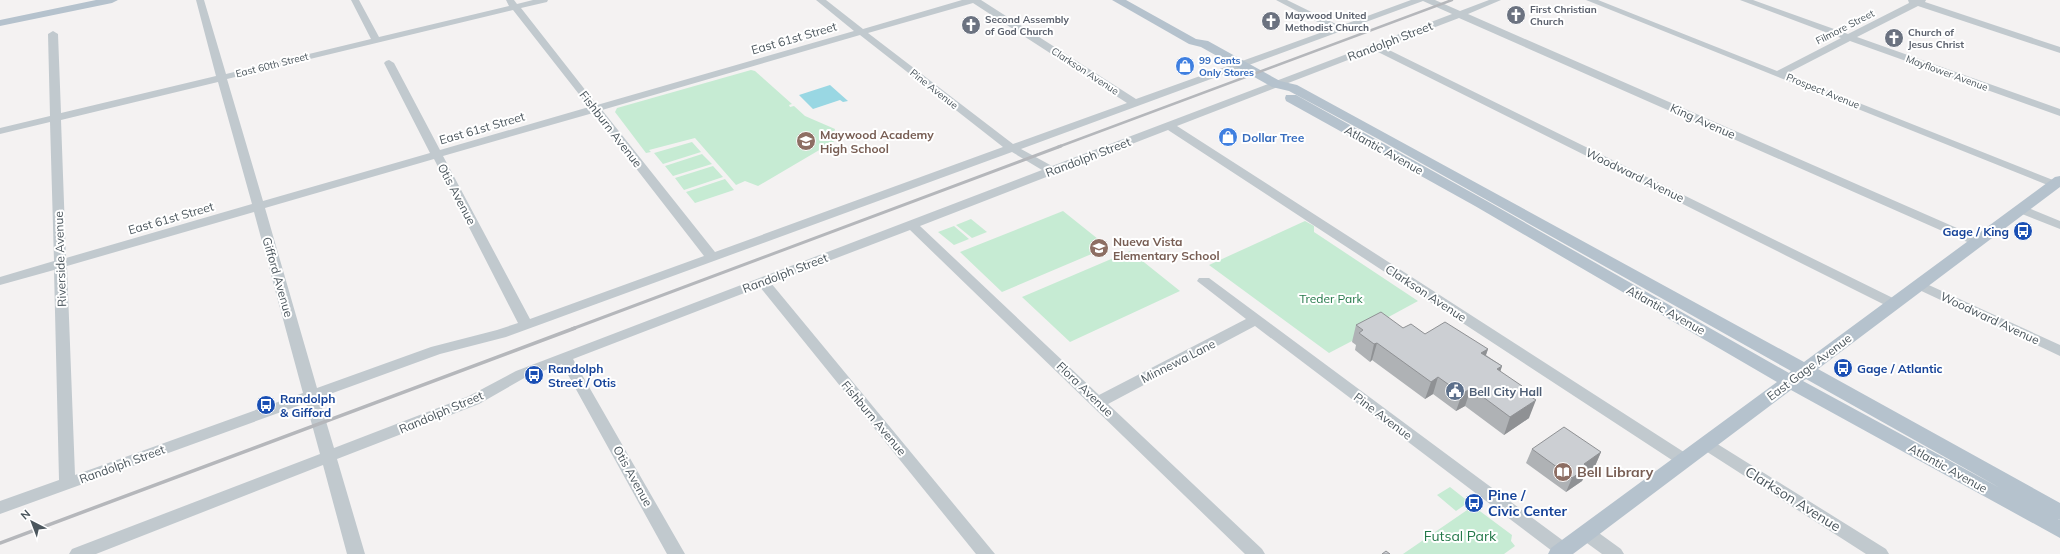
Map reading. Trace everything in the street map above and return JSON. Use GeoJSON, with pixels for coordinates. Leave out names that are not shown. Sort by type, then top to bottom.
{"type":"FeatureCollection","features":[{"type":"Feature","properties":{"kind":"main road"},"geometry":{"type":"LineString","coordinates":[[0,23],[112,0]]}},
{"type":"Feature","properties":{"kind":"main road"},"geometry":{"type":"LineString","coordinates":[[1118,0],[1194,42],[1204,44]]}},
{"type":"Feature","properties":{"kind":"main road"},"geometry":{"type":"LineString","coordinates":[[1133,0],[1202,39],[1204,44]]}},
{"type":"Feature","properties":{"kind":"main road","name":"Atlantic Avenue"},"geometry":{"type":"LineString","coordinates":[[1204,44],[1276,84],[1293,88],[1334,109],[1797,376],[2060,530]]}},
{"type":"Feature","properties":{"kind":"main road","name":"Atlantic Avenue"},"geometry":{"type":"LineString","coordinates":[[1276,84],[1281,93],[1485,206],[1797,376],[2060,512]]}},
{"type":"Feature","properties":{"kind":"main road","name":"East Gage Avenue"},"geometry":{"type":"LineString","coordinates":[[1560,552],[2057,182]]}},
{"type":"Feature","properties":{"kind":"street","name":"Gifford Avenue"},"geometry":{"type":"LineString","coordinates":[[200,0],[356,554]]}},
{"type":"Feature","properties":{"kind":"street"},"geometry":{"type":"LineString","coordinates":[[354,0],[376,40]]}},
{"type":"Feature","properties":{"kind":"street","name":"East 60th Street"},"geometry":{"type":"LineString","coordinates":[[0,131],[376,40],[513,3],[544,0]]}},
{"type":"Feature","properties":{"kind":"street","name":"Pine Avenue"},"geometry":{"type":"LineString","coordinates":[[820,0],[1013,149],[1052,171]]}},
{"type":"Feature","properties":{"kind":"street","name":"East 61st Street"},"geometry":{"type":"LineString","coordinates":[[0,281],[972,0]]}},
{"type":"Feature","properties":{"kind":"street","name":"Clarkson Avenue"},"geometry":{"type":"LineString","coordinates":[[975,0],[1134,103]]}},
{"type":"Feature","properties":{"kind":"street"},"geometry":{"type":"LineString","coordinates":[[1280,0],[1339,29]]}},
{"type":"Feature","properties":{"kind":"street","name":"Randolph Street"},"geometry":{"type":"LineString","coordinates":[[0,508],[436,350],[501,334],[1013,149],[1134,103],[1243,65],[1419,0]]}},
{"type":"Feature","properties":{"kind":"street","name":"King Avenue"},"geometry":{"type":"LineString","coordinates":[[1428,0],[1978,242]]}},
{"type":"Feature","properties":{"kind":"street","name":"Randolph Street"},"geometry":{"type":"LineString","coordinates":[[78,554],[474,400],[521,374],[1497,0]]}},
{"type":"Feature","properties":{"kind":"street","name":"Prospect Avenue"},"geometry":{"type":"LineString","coordinates":[[1590,0],[2057,182]]}},
{"type":"Feature","properties":{"kind":"street","name":"Mayflower Avenue"},"geometry":{"type":"LineString","coordinates":[[1744,0],[2060,113]]}},
{"type":"Feature","properties":{"kind":"street"},"geometry":{"type":"LineString","coordinates":[[1915,1],[2060,50]]}},
{"type":"Feature","properties":{"kind":"street","name":"Filmore Street"},"geometry":{"type":"LineString","coordinates":[[1778,74],[1915,1]]}},
{"type":"Feature","properties":{"kind":"street","name":"Fishburn Avenue"},"geometry":{"type":"LineString","coordinates":[[513,3],[712,257]]}},
{"type":"Feature","properties":{"kind":"street","name":"Riverside Avenue"},"geometry":{"type":"LineString","coordinates":[[53,34],[66,484]]}},
{"type":"Feature","properties":{"kind":"street","name":"Woodward Avenue"},"geometry":{"type":"LineString","coordinates":[[1375,46],[1894,304]]}},
{"type":"Feature","properties":{"kind":"street","name":"Otis Avenue"},"geometry":{"type":"LineString","coordinates":[[389,63],[526,325]]}},
{"type":"Feature","properties":{"kind":"street","name":"Clarkson Avenue"},"geometry":{"type":"LineString","coordinates":[[1168,126],[1684,460]]}},
{"type":"Feature","properties":{"kind":"street"},"geometry":{"type":"LineString","coordinates":[[2021,209],[2060,225]]}},
{"type":"Feature","properties":{"kind":"street","name":"Flora Avenue"},"geometry":{"type":"LineString","coordinates":[[912,225],[1099,402],[1256,554]]}},
{"type":"Feature","properties":{"kind":"street","name":"Fishburn Avenue"},"geometry":{"type":"LineString","coordinates":[[762,281],[986,554]]}},
{"type":"Feature","properties":{"kind":"street","name":"Pine Avenue"},"geometry":{"type":"LineString","coordinates":[[1204,281],[1560,552]]}},
{"type":"Feature","properties":{"kind":"street","name":"Woodward Avenue"},"geometry":{"type":"LineString","coordinates":[[1920,285],[2060,351]]}},
{"type":"Feature","properties":{"kind":"street","name":"Minnewa Lane"},"geometry":{"type":"LineString","coordinates":[[1099,402],[1256,320]]}},
{"type":"Feature","properties":{"kind":"street","name":"Otis Avenue"},"geometry":{"type":"LineString","coordinates":[[565,357],[676,554]]}},
{"type":"Feature","properties":{"kind":"street","name":"Clarkson Avenue"},"geometry":{"type":"LineString","coordinates":[[1706,444],[1880,554]]}},
{"type":"Feature","properties":{"kind":"street"},"geometry":{"type":"LineString","coordinates":[[1586,533],[1614,554]]}},
{"type":"Feature","properties":{"kind":"green space"},"geometry":{"type":"Polygon","coordinates":[[[751,70],[755,71],[792,104],[789,105],[790,107],[794,106],[805,116],[835,129],[834,134],[838,139],[758,186],[745,181],[736,185],[695,138],[649,150],[651,152],[646,153],[615,112],[617,108],[751,70]]]}},
{"type":"Feature","properties":{"kind":"green space"},"geometry":{"type":"Polygon","coordinates":[[[692,142],[701,152],[663,164],[654,153],[692,142]]]}},
{"type":"Feature","properties":{"kind":"green space"},"geometry":{"type":"Polygon","coordinates":[[[702,154],[712,164],[673,176],[665,166],[702,154]]]}},
{"type":"Feature","properties":{"kind":"green space"},"geometry":{"type":"Polygon","coordinates":[[[713,166],[723,177],[684,190],[675,178],[713,166]]]}},
{"type":"Feature","properties":{"kind":"green space"},"geometry":{"type":"Polygon","coordinates":[[[725,179],[734,190],[695,203],[686,192],[725,179]]]}},
{"type":"Feature","properties":{"kind":"green space"},"geometry":{"type":"Polygon","coordinates":[[[1063,211],[1108,247],[1002,292],[960,252],[1063,211]]]}},
{"type":"Feature","properties":{"kind":"green space"},"geometry":{"type":"Polygon","coordinates":[[[971,219],[987,232],[972,238],[956,225],[971,219]]]}},
{"type":"Feature","properties":{"kind":"green space","name":"Treder Park"},"geometry":{"type":"Polygon","coordinates":[[[1305,221],[1314,226],[1314,232],[1418,301],[1383,320],[1375,329],[1329,353],[1209,265],[1305,221]]]}},
{"type":"Feature","properties":{"kind":"green space"},"geometry":{"type":"Polygon","coordinates":[[[954,226],[969,239],[954,245],[938,232],[954,226]]]}},
{"type":"Feature","properties":{"kind":"green space"},"geometry":{"type":"Polygon","coordinates":[[[1130,251],[1180,291],[1070,342],[1022,297],[1130,251]]]}},
{"type":"Feature","properties":{"kind":"green space"},"geometry":{"type":"Polygon","coordinates":[[[1450,487],[1469,502],[1456,511],[1437,495],[1450,487]]]}},
{"type":"Feature","properties":{"kind":"green space","name":"Futsal Park"},"geometry":{"type":"Polygon","coordinates":[[[1473,506],[1512,535],[1511,541],[1515,546],[1504,554],[1403,554],[1473,506]]]}},
{"type":"Feature","properties":{"kind":"water"},"geometry":{"type":"Polygon","coordinates":[[[830,85],[848,101],[843,102],[840,100],[813,109],[799,95],[830,85]]]}},
{"type":"Feature","properties":{"kind":"building"},"geometry":{"type":"Polygon","coordinates":[[[1381,312],[1403,328],[1411,324],[1425,334],[1445,322],[1488,349],[1481,353],[1502,366],[1497,369],[1522,386],[1519,389],[1536,400],[1510,417],[1471,388],[1462,394],[1438,377],[1431,382],[1377,343],[1374,344],[1359,333],[1363,330],[1356,325],[1381,312]]]}},
{"type":"Feature","properties":{"kind":"building"},"geometry":{"type":"Polygon","coordinates":[[[1564,427],[1601,452],[1584,464],[1588,467],[1572,478],[1532,449],[1564,427]]]}},
{"type":"Feature","properties":{"kind":"building"},"geometry":{"type":"Polygon","coordinates":[[[1386,551],[1390,554],[1382,554],[1386,551]]]}},
{"type":"Feature","properties":{"kind":"railway"},"geometry":{"type":"LineString","coordinates":[[1058,147],[1452,0]]}},
{"type":"Feature","properties":{"kind":"railway"},"geometry":{"type":"LineString","coordinates":[[572,329],[1061,146]]}},
{"type":"Feature","properties":{"kind":"railway"},"geometry":{"type":"LineString","coordinates":[[0,543],[575,328]]}},
{"type":"Feature","properties":{"kind":"place","name":"First Christian Church"},"geometry":{"type":"Point","coordinates":[1516,15]}},
{"type":"Feature","properties":{"kind":"place","name":"Maywood United Methodist Church"},"geometry":{"type":"Point","coordinates":[1271,21]}},
{"type":"Feature","properties":{"kind":"place","name":"Second Assembly of God Church"},"geometry":{"type":"Point","coordinates":[971,25]}},
{"type":"Feature","properties":{"kind":"place","name":"Church of Jesus Christ"},"geometry":{"type":"Point","coordinates":[1894,38]}},
{"type":"Feature","properties":{"kind":"place","name":"99 Cents Only Stores"},"geometry":{"type":"Point","coordinates":[1185,66]}},
{"type":"Feature","properties":{"kind":"place","name":"Dollar Tree"},"geometry":{"type":"Point","coordinates":[1228,137]}},
{"type":"Feature","properties":{"kind":"place","name":"Maywood Academy High School"},"geometry":{"type":"Point","coordinates":[806,141]}},
{"type":"Feature","properties":{"kind":"place","name":"Gage / King"},"geometry":{"type":"Point","coordinates":[2023,231]}},
{"type":"Feature","properties":{"kind":"place","name":"Nueva Vista Elementary School"},"geometry":{"type":"Point","coordinates":[1099,248]}},
{"type":"Feature","properties":{"kind":"place","name":"Gage / Atlantic"},"geometry":{"type":"Point","coordinates":[1843,368]}},
{"type":"Feature","properties":{"kind":"place","name":"Randolph Street / Otis"},"geometry":{"type":"Point","coordinates":[534,375]}},
{"type":"Feature","properties":{"kind":"place","name":"Bell City Hall"},"geometry":{"type":"Point","coordinates":[1455,391]}},
{"type":"Feature","properties":{"kind":"place","name":"Randolph & Gifford"},"geometry":{"type":"Point","coordinates":[266,405]}},
{"type":"Feature","properties":{"kind":"place","name":"Bell Library"},"geometry":{"type":"Point","coordinates":[1563,472]}},
{"type":"Feature","properties":{"kind":"place","name":"Pine / Civic Center"},"geometry":{"type":"Point","coordinates":[1474,503]}}]}
